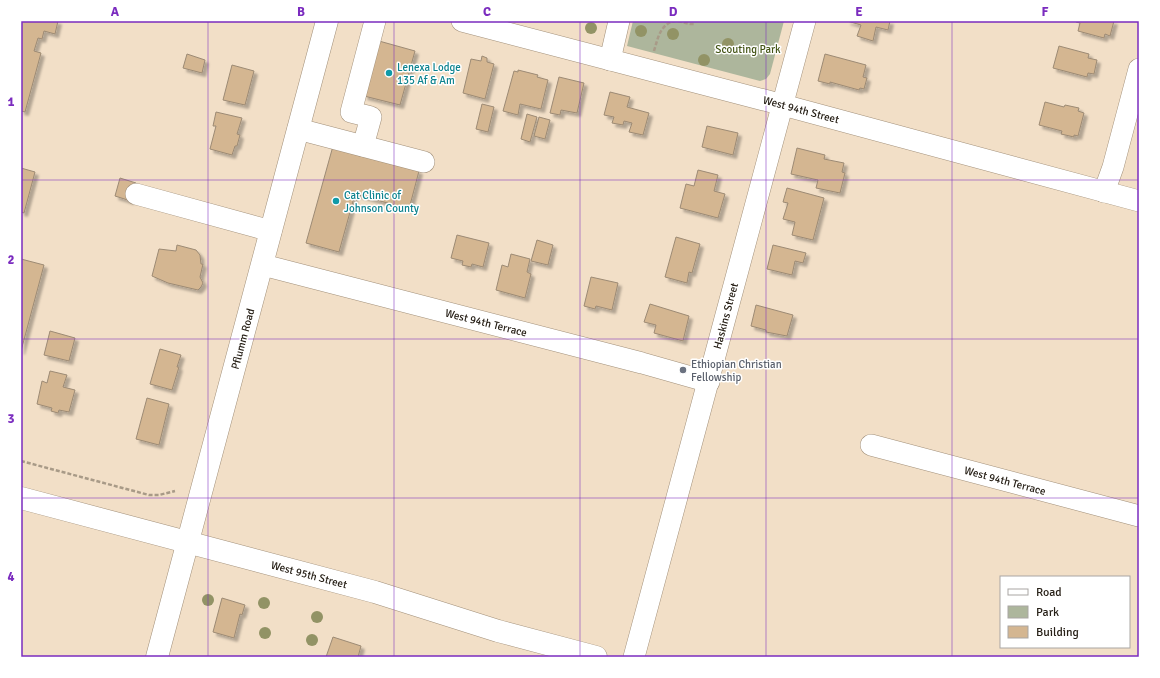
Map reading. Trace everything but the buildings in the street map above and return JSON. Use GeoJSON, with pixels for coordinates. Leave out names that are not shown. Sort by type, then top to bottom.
{"type":"FeatureCollection","features":[{"type":"Feature","properties":{"kind":"main road","name":"Pflumm Road"},"geometry":{"type":"LineString","coordinates":[[157,657],[327,21]]}},
{"type":"Feature","properties":{"kind":"main road","name":"West 95th Street"},"geometry":{"type":"LineString","coordinates":[[21,498],[375,592],[498,631],[596,657]]}},
{"type":"Feature","properties":{"kind":"street"},"geometry":{"type":"LineString","coordinates":[[363,146],[371,117],[351,112],[375,21]]}},
{"type":"Feature","properties":{"kind":"street"},"geometry":{"type":"LineString","coordinates":[[610,60],[619,21]]}},
{"type":"Feature","properties":{"kind":"street","name":"Haskins Street"},"geometry":{"type":"LineString","coordinates":[[634,657],[709,382],[804,21]]}},
{"type":"Feature","properties":{"kind":"street","name":"West 94th Street"},"geometry":{"type":"LineString","coordinates":[[472,22],[1139,201]]}},
{"type":"Feature","properties":{"kind":"street"},"geometry":{"type":"LineString","coordinates":[[1104,192],[1113,167],[1139,69]]}},
{"type":"Feature","properties":{"kind":"street"},"geometry":{"type":"LineString","coordinates":[[298,129],[424,162]]}},
{"type":"Feature","properties":{"kind":"street"},"geometry":{"type":"LineString","coordinates":[[136,194],[271,231]]}},
{"type":"Feature","properties":{"kind":"street","name":"West 94th Terrace"},"geometry":{"type":"LineString","coordinates":[[263,265],[642,363],[709,382]]}},
{"type":"Feature","properties":{"kind":"street","name":"West 94th Terrace"},"geometry":{"type":"LineString","coordinates":[[872,445],[1139,516]]}},
{"type":"Feature","properties":{"kind":"path"},"geometry":{"type":"LineString","coordinates":[[653,53],[662,28],[668,22],[676,21],[694,24]]}},
{"type":"Feature","properties":{"kind":"path"},"geometry":{"type":"LineString","coordinates":[[21,461],[149,496],[175,491]]}},
{"type":"Feature","properties":{"kind":"green space","name":"Scouting Park"},"geometry":{"type":"Polygon","coordinates":[[[633,21],[784,21],[770,74],[766,79],[760,81],[627,46],[633,21]]]}},
{"type":"Feature","properties":{"kind":"place","name":"Lenexa Lodge 135 Af & Am"},"geometry":{"type":"Point","coordinates":[389,73]}},
{"type":"Feature","properties":{"kind":"place","name":"Cat Clinic of Johnson County"},"geometry":{"type":"Point","coordinates":[336,201]}},
{"type":"Feature","properties":{"kind":"place","name":"Ethiopian Christian Fellowship"},"geometry":{"type":"Point","coordinates":[683,370]}}]}
